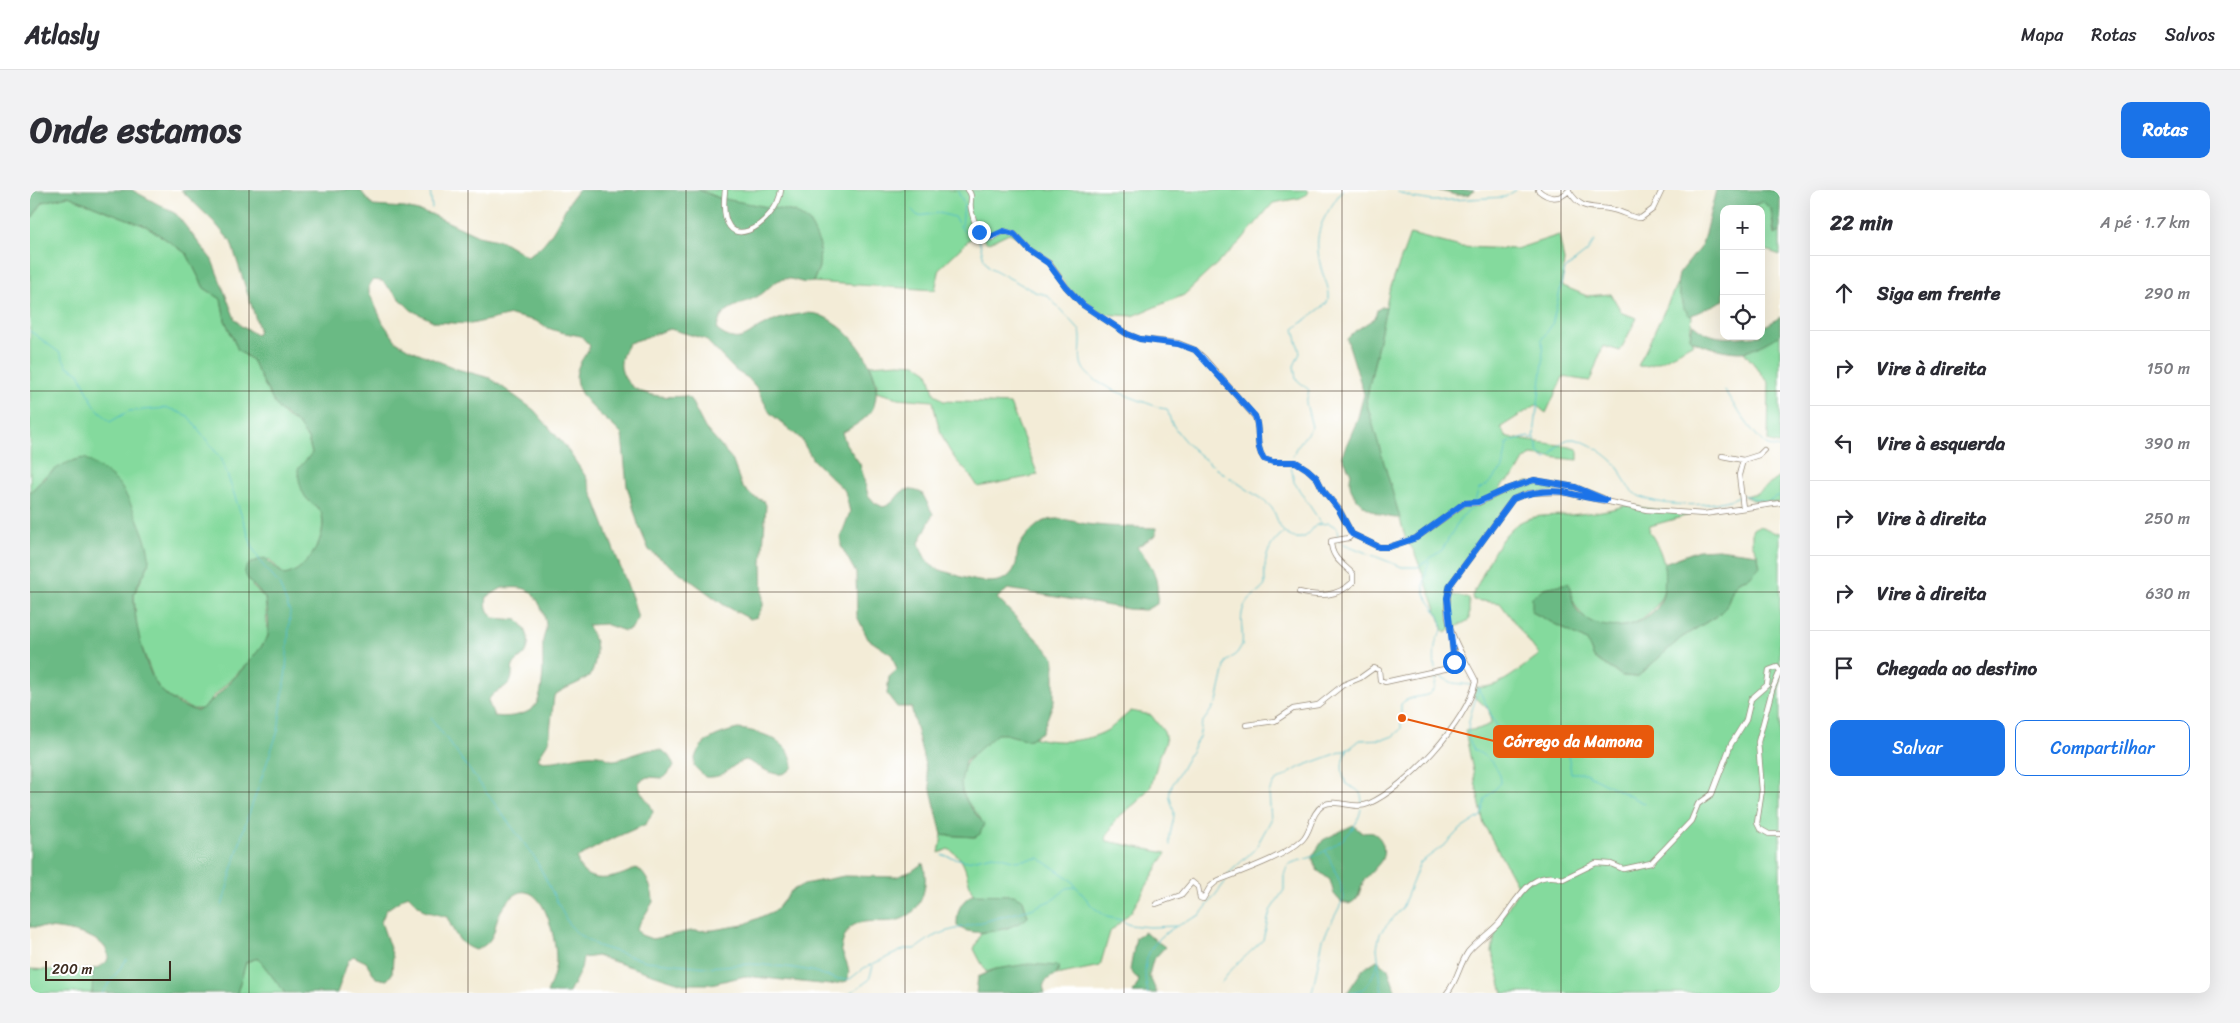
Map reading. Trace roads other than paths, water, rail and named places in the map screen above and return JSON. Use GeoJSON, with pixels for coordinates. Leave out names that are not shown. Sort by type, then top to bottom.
{"type":"FeatureCollection","features":[{"type":"Feature","properties":{"kind":"street"},"geometry":{"type":"LineString","coordinates":[[725,190],[723,212],[725,219],[731,229],[739,232],[751,230],[760,223],[777,201],[781,190]]}},
{"type":"Feature","properties":{"kind":"street"},"geometry":{"type":"LineString","coordinates":[[968,190],[972,196],[971,209],[979,232],[984,238],[992,238],[1004,231],[1011,232],[1029,250],[1048,263],[1074,296],[1091,311],[1133,337],[1178,344],[1195,350],[1255,416],[1258,424],[1257,446],[1264,459],[1273,462],[1296,462],[1307,469],[1317,478],[1323,490],[1339,510],[1352,534],[1379,547],[1389,547],[1416,538],[1464,503],[1475,502],[1534,480],[1575,487],[1606,500],[1647,510],[1704,514],[1780,503]]}},
{"type":"Feature","properties":{"kind":"street"},"geometry":{"type":"LineString","coordinates":[[1538,190],[1550,198],[1560,197],[1569,190],[1579,204],[1588,208],[1611,209],[1640,218],[1654,209],[1662,190]]}},
{"type":"Feature","properties":{"kind":"street"},"geometry":{"type":"LineString","coordinates":[[1722,456],[1744,460],[1759,455],[1764,450]]}},
{"type":"Feature","properties":{"kind":"street"},"geometry":{"type":"LineString","coordinates":[[1743,508],[1739,475],[1744,460]]}},
{"type":"Feature","properties":{"kind":"street"},"geometry":{"type":"LineString","coordinates":[[1246,725],[1276,721],[1293,709],[1318,705],[1342,685],[1360,678],[1374,668],[1379,670],[1380,680],[1385,682],[1449,668],[1454,662],[1447,598],[1450,585],[1513,499],[1528,493],[1562,492],[1595,500],[1606,500]]}},
{"type":"Feature","properties":{"kind":"street"},"geometry":{"type":"LineString","coordinates":[[1299,592],[1315,596],[1331,595],[1345,590],[1353,582],[1353,574],[1336,560],[1330,541],[1349,538],[1352,534]]}},
{"type":"Feature","properties":{"kind":"street"},"geometry":{"type":"LineString","coordinates":[[1156,904],[1181,895],[1192,882],[1198,887],[1200,898],[1203,899],[1210,887],[1217,881],[1281,853],[1300,842],[1307,835],[1314,816],[1323,805],[1332,802],[1349,805],[1367,804],[1414,772],[1460,719],[1474,693],[1476,682],[1452,636]]}},
{"type":"Feature","properties":{"kind":"street"},"geometry":{"type":"LineString","coordinates":[[1447,993],[1452,988],[1458,968],[1468,952],[1498,924],[1527,884],[1553,876],[1563,880],[1596,864],[1611,864],[1623,869],[1651,863],[1691,821],[1698,804],[1712,794],[1719,780],[1731,744],[1746,720],[1751,699],[1767,685],[1769,670],[1777,668],[1780,671],[1772,690],[1758,742],[1762,790],[1761,807],[1757,818],[1760,829],[1768,834],[1780,834]]}},
{"type":"Feature","properties":{"kind":"waterway"},"geometry":{"type":"LineString","coordinates":[[430,190],[432,208]]}},
{"type":"Feature","properties":{"kind":"waterway"},"geometry":{"type":"LineString","coordinates":[[957,190],[964,204],[962,226]]}},
{"type":"Feature","properties":{"kind":"waterway"},"geometry":{"type":"LineString","coordinates":[[1292,457],[1296,448],[1312,427],[1306,403],[1309,390],[1296,379],[1294,366],[1300,353],[1294,329],[1326,304],[1329,298],[1329,291],[1318,255],[1318,235],[1324,218],[1342,190]]}},
{"type":"Feature","properties":{"kind":"waterway"},"geometry":{"type":"LineString","coordinates":[[1398,192],[1414,198],[1433,201],[1505,197],[1516,190]]}},
{"type":"Feature","properties":{"kind":"waterway"},"geometry":{"type":"LineString","coordinates":[[912,210],[918,216],[939,213],[954,217],[964,232],[974,235],[979,240],[984,259],[989,267],[1035,292],[1047,295],[1080,331],[1081,362],[1087,373],[1095,380],[1117,392],[1167,409],[1171,421],[1190,447],[1215,468],[1268,504],[1272,508],[1281,528],[1289,536],[1302,538],[1316,525],[1329,523],[1337,528],[1338,538]]}},
{"type":"Feature","properties":{"kind":"waterway"},"geometry":{"type":"LineString","coordinates":[[1594,241],[1587,252],[1565,269],[1552,325],[1542,339],[1543,362],[1534,435],[1539,453],[1546,459],[1568,439],[1584,442],[1597,449],[1618,467],[1634,493],[1643,498],[1656,501],[1686,505],[1717,503],[1739,496]]}},
{"type":"Feature","properties":{"kind":"waterway"},"geometry":{"type":"LineString","coordinates":[[30,331],[60,353],[67,366],[79,373],[94,405],[110,422],[129,411],[168,408],[188,416],[222,460],[253,548],[261,563],[279,584],[290,612],[286,670],[278,731],[244,828],[222,906]]}},
{"type":"Feature","properties":{"kind":"waterway"},"geometry":{"type":"LineString","coordinates":[[1725,390],[1738,411],[1763,443],[1780,448]]}},
{"type":"Feature","properties":{"kind":"waterway"},"geometry":{"type":"LineString","coordinates":[[1475,502],[1478,490],[1487,485],[1503,468],[1507,443],[1528,437],[1534,439]]}},
{"type":"Feature","properties":{"kind":"waterway"},"geometry":{"type":"LineString","coordinates":[[1291,465],[1294,482],[1321,523]]}},
{"type":"Feature","properties":{"kind":"waterway"},"geometry":{"type":"LineString","coordinates":[[1743,495],[1767,502],[1780,494]]}},
{"type":"Feature","properties":{"kind":"waterway"},"geometry":{"type":"LineString","coordinates":[[1339,542],[1402,567],[1418,567],[1442,550],[1461,517],[1475,506]]}},
{"type":"Feature","properties":{"kind":"waterway"},"geometry":{"type":"LineString","coordinates":[[1170,845],[1174,813],[1170,799],[1170,789],[1199,737],[1202,723],[1217,702],[1226,662],[1237,653],[1242,645],[1242,612],[1249,600],[1265,585],[1265,570],[1269,550],[1283,533]]}},
{"type":"Feature","properties":{"kind":"waterway"},"geometry":{"type":"LineString","coordinates":[[1429,561],[1424,589],[1439,617],[1442,628],[1442,632],[1435,645],[1435,669]]}},
{"type":"Feature","properties":{"kind":"waterway"},"geometry":{"type":"LineString","coordinates":[[1228,874],[1255,849],[1271,820],[1269,793],[1275,782],[1300,767],[1349,749],[1360,740],[1385,739],[1393,736],[1401,729],[1401,704],[1407,700],[1429,694],[1436,683],[1436,673]]}},
{"type":"Feature","properties":{"kind":"waterway"},"geometry":{"type":"LineString","coordinates":[[1437,675],[1453,683],[1471,685]]}},
{"type":"Feature","properties":{"kind":"waterway"},"geometry":{"type":"LineString","coordinates":[[1478,688],[1497,727],[1524,734],[1543,735],[1568,754],[1571,773],[1585,773],[1645,804]]}},
{"type":"Feature","properties":{"kind":"waterway"},"geometry":{"type":"LineString","coordinates":[[1382,993],[1377,948],[1380,933],[1402,908],[1420,863],[1447,843],[1458,831],[1481,816],[1485,799],[1501,783],[1496,767],[1489,759],[1474,750],[1468,734],[1478,688]]}},
{"type":"Feature","properties":{"kind":"waterway"},"geometry":{"type":"LineString","coordinates":[[431,718],[535,858],[568,923],[578,934],[598,946],[646,961],[706,967],[751,964],[788,967],[812,971],[836,979],[850,979],[864,968],[905,949],[915,949],[932,937],[1031,909],[1054,899],[1067,888],[1075,887]]}},
{"type":"Feature","properties":{"kind":"waterway"},"geometry":{"type":"LineString","coordinates":[[1348,749],[1342,766],[1343,774],[1346,784],[1360,792],[1362,803]]}},
{"type":"Feature","properties":{"kind":"waterway"},"geometry":{"type":"LineString","coordinates":[[1221,983],[1232,969],[1263,940],[1270,911],[1284,890],[1284,875],[1288,865],[1314,856],[1344,838],[1355,825],[1361,809]]}},
{"type":"Feature","properties":{"kind":"waterway"},"geometry":{"type":"LineString","coordinates":[[1312,993],[1323,939],[1344,898],[1340,882],[1326,851]]}},
{"type":"Feature","properties":{"kind":"waterway"},"geometry":{"type":"LineString","coordinates":[[942,855],[967,861],[993,855],[1016,861],[1039,858],[1070,879],[1093,907],[1107,917],[1121,920],[1130,925],[1149,927],[1178,926]]}},
{"type":"Feature","properties":{"kind":"waterway"},"geometry":{"type":"LineString","coordinates":[[1179,925],[1200,915],[1226,881]]}},
{"type":"Feature","properties":{"kind":"waterway"},"geometry":{"type":"LineString","coordinates":[[1148,993],[1145,972],[1148,954],[1158,940],[1175,927]]}},
{"type":"Feature","properties":{"kind":"waterway"},"geometry":{"type":"LineString","coordinates":[[102,993],[127,959]]}},
{"type":"Feature","properties":{"kind":"waterway"},"geometry":{"type":"LineString","coordinates":[[1350,993],[1362,990],[1366,986],[1379,961]]}},
{"type":"Feature","properties":{"kind":"waterway"},"geometry":{"type":"LineString","coordinates":[[850,993],[869,980],[873,966]]}},
{"type":"Feature","properties":{"kind":"place","name":"Córrego da Mamona"},"geometry":{"type":"Point","coordinates":[1402,718]}}]}
